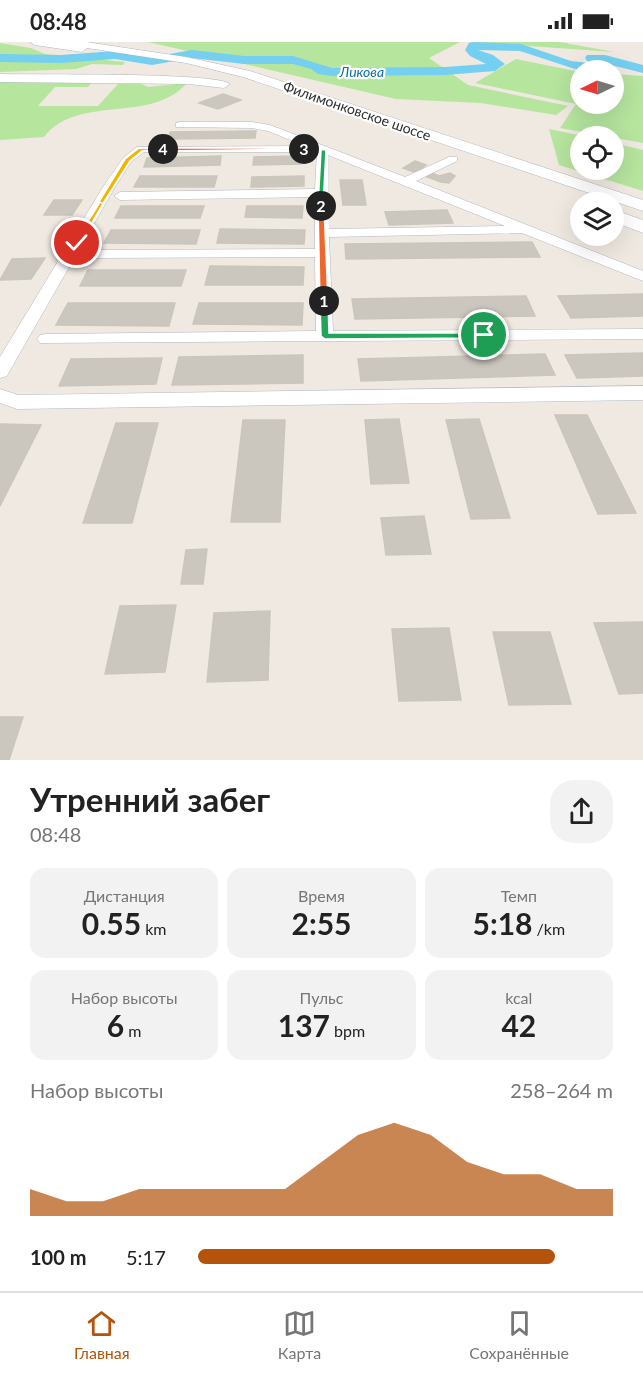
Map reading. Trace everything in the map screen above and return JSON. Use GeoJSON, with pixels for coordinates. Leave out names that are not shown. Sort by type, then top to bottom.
{"type":"FeatureCollection","features":[{"type":"Feature","properties":{"kind":"main road","name":"Филимонковское шоссе"},"geometry":{"type":"LineString","coordinates":[[34,42],[105,50]]}},
{"type":"Feature","properties":{"kind":"main road","name":"Филимонковское шоссе"},"geometry":{"type":"LineString","coordinates":[[65,42],[215,69],[290,87],[458,146],[643,206]]}},
{"type":"Feature","properties":{"kind":"main road","name":"Филимонковское шоссе"},"geometry":{"type":"LineString","coordinates":[[215,69],[301,104],[517,182]]}},
{"type":"Feature","properties":{"kind":"main road"},"geometry":{"type":"LineString","coordinates":[[0,78],[189,80],[241,87],[301,104]]}},
{"type":"Feature","properties":{"kind":"main road"},"geometry":{"type":"LineString","coordinates":[[624,220],[643,227]]}},
{"type":"Feature","properties":{"kind":"street"},"geometry":{"type":"LineString","coordinates":[[180,125],[252,125],[270,128],[643,276]]}},
{"type":"Feature","properties":{"kind":"street"},"geometry":{"type":"LineString","coordinates":[[0,372],[109,187],[127,160],[141,149],[323,150]]}},
{"type":"Feature","properties":{"kind":"street"},"geometry":{"type":"LineString","coordinates":[[323,150],[321,193],[325,336]]}},
{"type":"Feature","properties":{"kind":"street"},"geometry":{"type":"LineString","coordinates":[[405,182],[453,159]]}},
{"type":"Feature","properties":{"kind":"street"},"geometry":{"type":"LineString","coordinates":[[120,196],[321,193]]}},
{"type":"Feature","properties":{"kind":"street"},"geometry":{"type":"LineString","coordinates":[[322,233],[526,230]]}},
{"type":"Feature","properties":{"kind":"street"},"geometry":{"type":"LineString","coordinates":[[88,254],[323,253]]}},
{"type":"Feature","properties":{"kind":"street"},"geometry":{"type":"LineString","coordinates":[[46,339],[643,334]]}},
{"type":"Feature","properties":{"kind":"street"},"geometry":{"type":"LineString","coordinates":[[0,396],[17,402],[643,393]]}},
{"type":"Feature","properties":{"kind":"green space"},"geometry":{"type":"Polygon","coordinates":[[[148,42],[460,42],[429,58],[468,85],[568,106],[556,115],[481,103],[396,99],[148,42]]]}},
{"type":"Feature","properties":{"kind":"green space"},"geometry":{"type":"Polygon","coordinates":[[[471,42],[560,42],[614,52],[471,42]]]}},
{"type":"Feature","properties":{"kind":"green space"},"geometry":{"type":"Polygon","coordinates":[[[0,43],[31,48],[45,54],[125,62],[123,65],[92,64],[76,69],[0,72],[0,43]]]}},
{"type":"Feature","properties":{"kind":"green space"},"geometry":{"type":"Polygon","coordinates":[[[516,59],[570,70],[570,103],[475,83],[516,59]]]}},
{"type":"Feature","properties":{"kind":"green space"},"geometry":{"type":"Polygon","coordinates":[[[624,75],[643,76],[643,143],[624,140],[624,126],[570,126],[570,130],[560,128],[570,113],[624,114],[624,75]]]}},
{"type":"Feature","properties":{"kind":"green space"},"geometry":{"type":"Polygon","coordinates":[[[0,81],[93,81],[88,87],[55,87],[38,106],[98,106],[118,84],[137,82],[148,87],[187,83],[172,96],[154,103],[76,116],[59,124],[44,137],[0,140],[0,81]]]}},
{"type":"Feature","properties":{"kind":"green space"},"geometry":{"type":"Polygon","coordinates":[[[549,129],[570,133],[570,168],[559,165],[549,129]]]}},
{"type":"Feature","properties":{"kind":"green space"},"geometry":{"type":"Polygon","coordinates":[[[624,145],[643,150],[643,191],[607,180],[624,180],[624,145]]]}},
{"type":"Feature","properties":{"kind":"building"},"geometry":{"type":"Polygon","coordinates":[[[223,94],[241,100],[218,109],[199,103],[223,94]]]}},
{"type":"Feature","properties":{"kind":"building"},"geometry":{"type":"Polygon","coordinates":[[[256,131],[255,138],[169,139],[170,132],[256,131]]]}},
{"type":"Feature","properties":{"kind":"building"},"geometry":{"type":"Polygon","coordinates":[[[221,156],[220,165],[144,167],[147,158],[221,156]]]}},
{"type":"Feature","properties":{"kind":"building"},"geometry":{"type":"Polygon","coordinates":[[[301,156],[301,164],[253,165],[254,157],[301,156]]]}},
{"type":"Feature","properties":{"kind":"building"},"geometry":{"type":"Polygon","coordinates":[[[415,161],[426,165],[421,169],[439,176],[450,173],[455,176],[449,183],[441,182],[403,168],[415,161]]]}},
{"type":"Feature","properties":{"kind":"building"},"geometry":{"type":"Polygon","coordinates":[[[140,176],[217,176],[214,187],[134,187],[140,176]]]}},
{"type":"Feature","properties":{"kind":"building"},"geometry":{"type":"Polygon","coordinates":[[[304,176],[304,186],[251,187],[252,177],[304,176]]]}},
{"type":"Feature","properties":{"kind":"building"},"geometry":{"type":"Polygon","coordinates":[[[340,180],[362,180],[366,205],[343,205],[340,180]]]}},
{"type":"Feature","properties":{"kind":"building"},"geometry":{"type":"Polygon","coordinates":[[[54,200],[82,200],[72,215],[44,215],[54,200]]]}},
{"type":"Feature","properties":{"kind":"building"},"geometry":{"type":"Polygon","coordinates":[[[121,206],[204,206],[200,218],[115,218],[121,206]]]}},
{"type":"Feature","properties":{"kind":"building"},"geometry":{"type":"Polygon","coordinates":[[[247,206],[303,206],[302,218],[245,217],[247,206]]]}},
{"type":"Feature","properties":{"kind":"building"},"geometry":{"type":"Polygon","coordinates":[[[447,210],[453,223],[389,225],[385,212],[447,210]]]}},
{"type":"Feature","properties":{"kind":"building"},"geometry":{"type":"Polygon","coordinates":[[[220,229],[305,230],[304,244],[217,243],[220,229]]]}},
{"type":"Feature","properties":{"kind":"building"},"geometry":{"type":"Polygon","coordinates":[[[111,230],[200,230],[196,244],[104,243],[111,230]]]}},
{"type":"Feature","properties":{"kind":"building"},"geometry":{"type":"Polygon","coordinates":[[[532,242],[540,257],[346,259],[345,244],[532,242]]]}},
{"type":"Feature","properties":{"kind":"building"},"geometry":{"type":"Polygon","coordinates":[[[45,258],[31,279],[0,280],[12,259],[45,258]]]}},
{"type":"Feature","properties":{"kind":"building"},"geometry":{"type":"Polygon","coordinates":[[[210,266],[304,267],[303,285],[205,285],[210,266]]]}},
{"type":"Feature","properties":{"kind":"building"},"geometry":{"type":"Polygon","coordinates":[[[88,270],[186,270],[181,286],[80,286],[88,270]]]}},
{"type":"Feature","properties":{"kind":"building"},"geometry":{"type":"Polygon","coordinates":[[[643,294],[643,316],[571,318],[558,296],[643,294]]]}},
{"type":"Feature","properties":{"kind":"building"},"geometry":{"type":"Polygon","coordinates":[[[526,296],[535,316],[355,319],[352,299],[526,296]]]}},
{"type":"Feature","properties":{"kind":"building"},"geometry":{"type":"Polygon","coordinates":[[[68,303],[175,303],[169,326],[56,325],[68,303]]]}},
{"type":"Feature","properties":{"kind":"building"},"geometry":{"type":"Polygon","coordinates":[[[199,303],[303,303],[302,325],[193,324],[199,303]]]}},
{"type":"Feature","properties":{"kind":"building"},"geometry":{"type":"Polygon","coordinates":[[[643,353],[643,376],[577,378],[565,355],[643,353]]]}},
{"type":"Feature","properties":{"kind":"building"},"geometry":{"type":"Polygon","coordinates":[[[545,354],[555,375],[361,381],[358,359],[545,354]]]}},
{"type":"Feature","properties":{"kind":"building"},"geometry":{"type":"Polygon","coordinates":[[[303,355],[303,383],[172,385],[179,357],[303,355]]]}},
{"type":"Feature","properties":{"kind":"building"},"geometry":{"type":"Polygon","coordinates":[[[162,358],[156,384],[59,386],[71,359],[162,358]]]}},
{"type":"Feature","properties":{"kind":"building"},"geometry":{"type":"Polygon","coordinates":[[[555,415],[587,415],[636,513],[598,514],[555,415]]]}},
{"type":"Feature","properties":{"kind":"building"},"geometry":{"type":"Polygon","coordinates":[[[399,419],[409,483],[371,484],[365,420],[399,419]]]}},
{"type":"Feature","properties":{"kind":"building"},"geometry":{"type":"Polygon","coordinates":[[[479,419],[510,518],[471,519],[446,420],[479,419]]]}},
{"type":"Feature","properties":{"kind":"building"},"geometry":{"type":"Polygon","coordinates":[[[243,420],[285,420],[280,522],[231,522],[243,420]]]}},
{"type":"Feature","properties":{"kind":"building"},"geometry":{"type":"Polygon","coordinates":[[[116,423],[158,423],[132,523],[83,523],[116,423]]]}},
{"type":"Feature","properties":{"kind":"building"},"geometry":{"type":"Polygon","coordinates":[[[0,424],[41,425],[0,506],[0,424]]]}},
{"type":"Feature","properties":{"kind":"building"},"geometry":{"type":"Polygon","coordinates":[[[424,516],[431,554],[386,555],[381,518],[424,516]]]}},
{"type":"Feature","properties":{"kind":"building"},"geometry":{"type":"Polygon","coordinates":[[[207,549],[203,584],[181,584],[186,550],[207,549]]]}},
{"type":"Feature","properties":{"kind":"building"},"geometry":{"type":"Polygon","coordinates":[[[176,605],[165,672],[105,674],[120,606],[176,605]]]}},
{"type":"Feature","properties":{"kind":"building"},"geometry":{"type":"Polygon","coordinates":[[[270,611],[268,680],[207,682],[214,613],[270,611]]]}},
{"type":"Feature","properties":{"kind":"building"},"geometry":{"type":"Polygon","coordinates":[[[643,622],[643,693],[619,694],[594,623],[643,622]]]}},
{"type":"Feature","properties":{"kind":"building"},"geometry":{"type":"Polygon","coordinates":[[[449,628],[461,700],[399,701],[392,629],[449,628]]]}},
{"type":"Feature","properties":{"kind":"building"},"geometry":{"type":"Polygon","coordinates":[[[493,632],[550,632],[571,704],[509,705],[493,632]]]}},
{"type":"Feature","properties":{"kind":"building"},"geometry":{"type":"Polygon","coordinates":[[[0,717],[23,717],[9,760],[0,760],[0,717]]]}},
{"type":"Feature","properties":{"kind":"waterway","name":"Ликова"},"geometry":{"type":"LineString","coordinates":[[0,58],[61,59],[115,55],[152,61],[192,54],[244,60],[293,60],[332,72],[445,71],[495,67],[499,64],[474,53],[471,50],[473,46],[521,48],[578,66],[599,66],[591,58],[605,59],[643,69]]}},
{"type":"Feature","properties":{"kind":"route"},"geometry":{"type":"LineString","coordinates":[[77,243],[127,160],[141,149],[322,149],[324,150],[321,193],[325,336],[484,335]]}}]}
